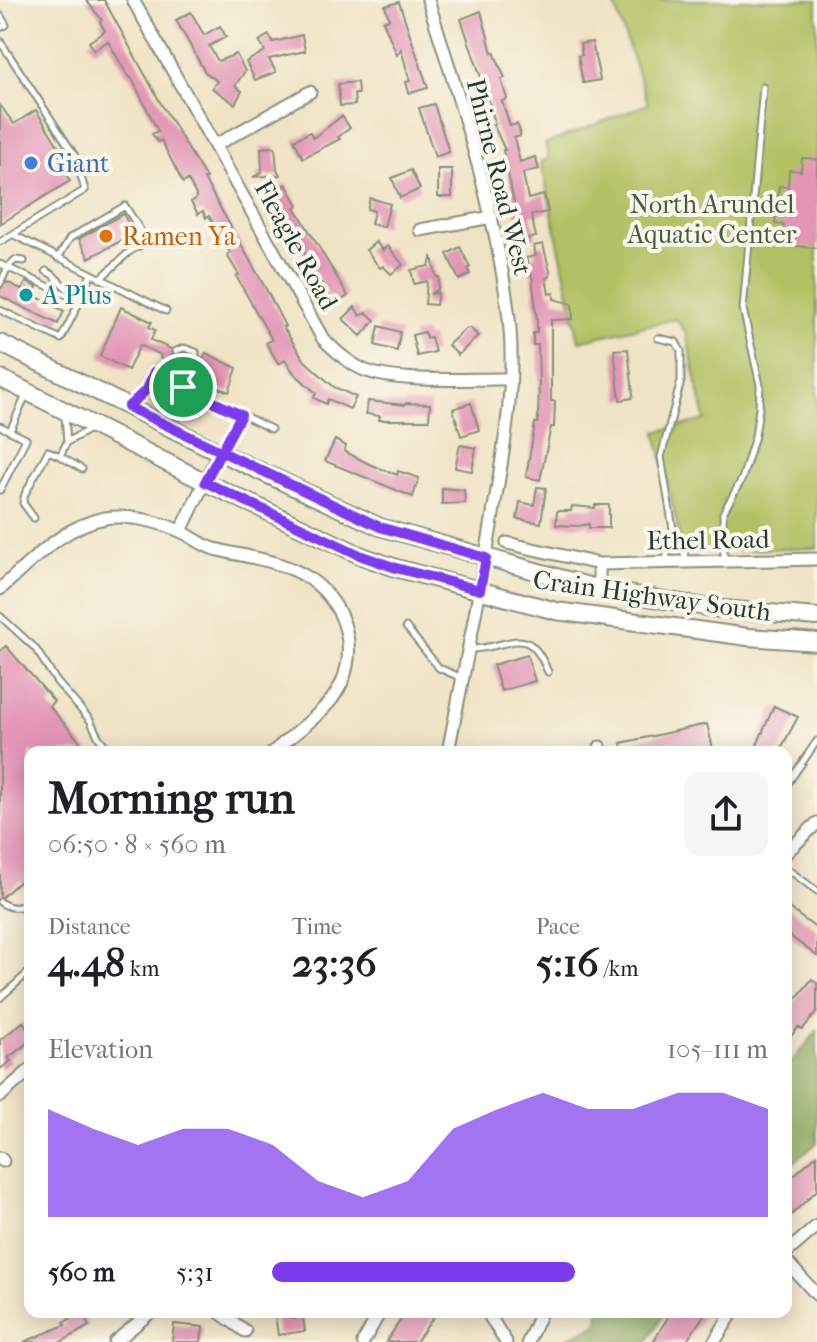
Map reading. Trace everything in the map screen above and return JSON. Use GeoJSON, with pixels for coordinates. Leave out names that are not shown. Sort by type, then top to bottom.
{"type":"FeatureCollection","features":[{"type":"Feature","properties":{"kind":"main road","name":"Crain Highway South"},"geometry":{"type":"LineString","coordinates":[[0,343],[219,452],[380,527],[599,589],[712,608],[817,617]]}},
{"type":"Feature","properties":{"kind":"main road","name":"Crain Highway South"},"geometry":{"type":"LineString","coordinates":[[0,378],[205,482],[362,556],[396,568],[556,611],[748,637],[817,642]]}},
{"type":"Feature","properties":{"kind":"street","name":"Fleagle Road"},"geometry":{"type":"LineString","coordinates":[[133,0],[323,339],[365,371],[404,377],[510,379]]}},
{"type":"Feature","properties":{"kind":"street","name":"Phirne Road West"},"geometry":{"type":"LineString","coordinates":[[428,0],[472,136],[492,217],[509,312],[509,420],[449,746]]}},
{"type":"Feature","properties":{"kind":"street"},"geometry":{"type":"LineString","coordinates":[[216,145],[310,92]]}},
{"type":"Feature","properties":{"kind":"street"},"geometry":{"type":"LineString","coordinates":[[420,230],[492,217]]}},
{"type":"Feature","properties":{"kind":"street"},"geometry":{"type":"LineString","coordinates":[[181,531],[219,452]]}},
{"type":"Feature","properties":{"kind":"street"},"geometry":{"type":"LineString","coordinates":[[0,589],[63,536],[105,518],[143,519],[181,531],[210,548],[263,559],[302,574],[333,600],[342,617],[348,655],[341,685],[330,701],[280,746]]}},
{"type":"Feature","properties":{"kind":"street","name":"Ethel Road"},"geometry":{"type":"LineString","coordinates":[[507,543],[599,564],[817,559]]}},
{"type":"Feature","properties":{"kind":"street"},"geometry":{"type":"LineString","coordinates":[[599,564],[599,589]]}},
{"type":"Feature","properties":{"kind":"street"},"geometry":{"type":"LineString","coordinates":[[792,847],[817,823]]}},
{"type":"Feature","properties":{"kind":"street"},"geometry":{"type":"LineString","coordinates":[[0,1096],[24,1075]]}},
{"type":"Feature","properties":{"kind":"street"},"geometry":{"type":"LineString","coordinates":[[792,1248],[817,1226]]}},
{"type":"Feature","properties":{"kind":"street"},"geometry":{"type":"LineString","coordinates":[[792,1268],[817,1295]]}},
{"type":"Feature","properties":{"kind":"street"},"geometry":{"type":"LineString","coordinates":[[115,1342],[144,1318]]}},
{"type":"Feature","properties":{"kind":"street"},"geometry":{"type":"LineString","coordinates":[[227,1318],[245,1331]]}},
{"type":"Feature","properties":{"kind":"street"},"geometry":{"type":"LineString","coordinates":[[363,1342],[377,1318]]}},
{"type":"Feature","properties":{"kind":"street"},"geometry":{"type":"LineString","coordinates":[[491,1318],[506,1342]]}},
{"type":"Feature","properties":{"kind":"street"},"geometry":{"type":"LineString","coordinates":[[528,1342],[540,1318]]}},
{"type":"Feature","properties":{"kind":"street"},"geometry":{"type":"LineString","coordinates":[[714,1342],[729,1318]]}},
{"type":"Feature","properties":{"kind":"lane"},"geometry":{"type":"LineString","coordinates":[[0,15],[6,25],[0,28]]}},
{"type":"Feature","properties":{"kind":"lane"},"geometry":{"type":"LineString","coordinates":[[0,41],[75,156],[85,190],[0,242]]}},
{"type":"Feature","properties":{"kind":"lane"},"geometry":{"type":"LineString","coordinates":[[724,562],[723,513],[742,479],[759,409],[760,385],[743,309],[763,87]]}},
{"type":"Feature","properties":{"kind":"lane"},"geometry":{"type":"LineString","coordinates":[[58,258],[70,238],[125,206],[147,241],[129,252],[100,279]]}},
{"type":"Feature","properties":{"kind":"lane"},"geometry":{"type":"LineString","coordinates":[[13,235],[166,311]]}},
{"type":"Feature","properties":{"kind":"lane"},"geometry":{"type":"LineString","coordinates":[[0,284],[15,260],[24,261]]}},
{"type":"Feature","properties":{"kind":"lane"},"geometry":{"type":"LineString","coordinates":[[0,264],[80,301]]}},
{"type":"Feature","properties":{"kind":"lane"},"geometry":{"type":"LineString","coordinates":[[46,271],[80,301]]}},
{"type":"Feature","properties":{"kind":"lane"},"geometry":{"type":"LineString","coordinates":[[0,310],[61,339],[91,274]]}},
{"type":"Feature","properties":{"kind":"lane"},"geometry":{"type":"LineString","coordinates":[[658,338],[676,342],[681,351],[681,381],[661,457],[673,529],[688,562]]}},
{"type":"Feature","properties":{"kind":"lane"},"geometry":{"type":"LineString","coordinates":[[176,351],[184,348],[196,352],[196,359],[183,387]]}},
{"type":"Feature","properties":{"kind":"lane"},"geometry":{"type":"LineString","coordinates":[[163,377],[170,363]]}},
{"type":"Feature","properties":{"kind":"lane"},"geometry":{"type":"LineString","coordinates":[[128,407],[146,390],[154,372],[271,429]]}},
{"type":"Feature","properties":{"kind":"lane"},"geometry":{"type":"LineString","coordinates":[[10,431],[27,392]]}},
{"type":"Feature","properties":{"kind":"lane"},"geometry":{"type":"LineString","coordinates":[[60,456],[67,442],[65,411]]}},
{"type":"Feature","properties":{"kind":"lane"},"geometry":{"type":"LineString","coordinates":[[219,452],[241,415]]}},
{"type":"Feature","properties":{"kind":"lane"},"geometry":{"type":"LineString","coordinates":[[0,426],[26,439],[0,490]]}},
{"type":"Feature","properties":{"kind":"lane"},"geometry":{"type":"LineString","coordinates":[[67,442],[95,426]]}},
{"type":"Feature","properties":{"kind":"lane"},"geometry":{"type":"LineString","coordinates":[[34,518],[23,503],[48,451],[82,469]]}},
{"type":"Feature","properties":{"kind":"lane"},"geometry":{"type":"LineString","coordinates":[[665,563],[673,529]]}},
{"type":"Feature","properties":{"kind":"lane"},"geometry":{"type":"LineString","coordinates":[[0,616],[35,648],[106,746]]}},
{"type":"Feature","properties":{"kind":"lane"},"geometry":{"type":"LineString","coordinates":[[0,626],[6,621]]}},
{"type":"Feature","properties":{"kind":"lane"},"geometry":{"type":"LineString","coordinates":[[406,627],[439,668],[463,678]]}},
{"type":"Feature","properties":{"kind":"lane"},"geometry":{"type":"LineString","coordinates":[[468,649],[526,641],[539,650],[548,672]]}},
{"type":"Feature","properties":{"kind":"lane"},"geometry":{"type":"LineString","coordinates":[[792,777],[817,741]]}},
{"type":"Feature","properties":{"kind":"lane"},"geometry":{"type":"LineString","coordinates":[[792,872],[817,891]]}},
{"type":"Feature","properties":{"kind":"lane"},"geometry":{"type":"LineString","coordinates":[[0,902],[8,907],[24,905]]}},
{"type":"Feature","properties":{"kind":"lane"},"geometry":{"type":"LineString","coordinates":[[0,998],[24,976]]}},
{"type":"Feature","properties":{"kind":"green space","name":"North Arundel Aquatic Center"},"geometry":{"type":"Polygon","coordinates":[[[613,0],[817,0],[817,548],[683,551],[656,432],[705,420],[686,333],[676,319],[579,341],[541,161],[549,159],[545,144],[648,104],[613,0]]]}},
{"type":"Feature","properties":{"kind":"green space"},"geometry":{"type":"Polygon","coordinates":[[[817,1031],[817,1143],[792,1164],[792,1061],[817,1031]]]}},
{"type":"Feature","properties":{"kind":"green space"},"geometry":{"type":"Polygon","coordinates":[[[598,1318],[661,1318],[647,1342],[560,1342],[597,1324],[598,1318]]]}},
{"type":"Feature","properties":{"kind":"building"},"geometry":{"type":"Polygon","coordinates":[[[86,0],[104,0],[206,178],[283,327],[305,361],[334,387],[356,397],[350,409],[328,399],[326,404],[314,398],[316,393],[285,360],[279,364],[275,358],[266,343],[272,340],[236,276],[239,275],[227,255],[230,253],[209,216],[206,218],[203,211],[198,214],[191,202],[196,195],[188,180],[183,183],[161,140],[158,142],[152,134],[158,131],[132,79],[108,41],[94,50],[89,42],[105,31],[100,22],[102,20],[86,0]]]}},
{"type":"Feature","properties":{"kind":"building"},"geometry":{"type":"Polygon","coordinates":[[[399,2],[428,88],[409,93],[406,82],[410,81],[401,49],[397,55],[383,21],[389,19],[385,6],[399,2]]]}},
{"type":"Feature","properties":{"kind":"building"},"geometry":{"type":"Polygon","coordinates":[[[481,11],[492,53],[505,78],[501,79],[507,99],[502,101],[510,126],[517,124],[520,132],[520,136],[514,138],[520,162],[535,157],[539,169],[523,173],[528,199],[544,195],[548,212],[531,215],[536,237],[522,240],[505,150],[493,124],[490,104],[461,19],[481,11]]]}},
{"type":"Feature","properties":{"kind":"building"},"geometry":{"type":"Polygon","coordinates":[[[191,12],[204,35],[220,26],[226,37],[209,46],[218,61],[236,54],[245,71],[235,86],[242,91],[235,104],[212,88],[217,81],[205,72],[176,20],[191,12]]]}},
{"type":"Feature","properties":{"kind":"building"},"geometry":{"type":"Polygon","coordinates":[[[269,35],[273,42],[302,35],[305,51],[269,59],[276,72],[255,80],[246,62],[265,51],[259,41],[269,35]]]}},
{"type":"Feature","properties":{"kind":"building"},"geometry":{"type":"Polygon","coordinates":[[[592,42],[600,80],[583,83],[578,56],[582,55],[580,44],[592,42]]]}},
{"type":"Feature","properties":{"kind":"building"},"geometry":{"type":"Polygon","coordinates":[[[357,82],[355,105],[340,106],[338,84],[357,82]]]}},
{"type":"Feature","properties":{"kind":"building"},"geometry":{"type":"Polygon","coordinates":[[[434,104],[449,152],[435,157],[419,108],[434,104]]]}},
{"type":"Feature","properties":{"kind":"building","name":"Giant"},"geometry":{"type":"Polygon","coordinates":[[[0,105],[14,124],[36,110],[60,149],[57,151],[63,162],[60,164],[70,181],[0,224],[0,105]]]}},
{"type":"Feature","properties":{"kind":"building"},"geometry":{"type":"Polygon","coordinates":[[[342,116],[350,128],[338,137],[340,139],[303,158],[294,140],[310,132],[313,138],[342,116]]]}},
{"type":"Feature","properties":{"kind":"building"},"geometry":{"type":"Polygon","coordinates":[[[275,147],[280,175],[253,177],[262,172],[261,148],[275,147]]]}},
{"type":"Feature","properties":{"kind":"building"},"geometry":{"type":"Polygon","coordinates":[[[802,158],[817,159],[817,248],[794,246],[795,240],[782,239],[784,225],[775,224],[779,186],[788,187],[789,170],[801,171],[802,158]]]}},
{"type":"Feature","properties":{"kind":"building"},"geometry":{"type":"Polygon","coordinates":[[[438,169],[452,169],[452,197],[438,197],[438,169]]]}},
{"type":"Feature","properties":{"kind":"building"},"geometry":{"type":"Polygon","coordinates":[[[411,170],[420,189],[400,198],[392,178],[411,170]]]}},
{"type":"Feature","properties":{"kind":"building"},"geometry":{"type":"Polygon","coordinates":[[[286,184],[298,205],[295,207],[348,296],[334,305],[271,192],[286,184]]]}},
{"type":"Feature","properties":{"kind":"building"},"geometry":{"type":"Polygon","coordinates":[[[370,198],[390,204],[384,227],[371,224],[374,211],[367,209],[370,198]]]}},
{"type":"Feature","properties":{"kind":"building","name":"Ramen Ya"},"geometry":{"type":"Polygon","coordinates":[[[123,214],[134,234],[89,258],[79,239],[123,214]]]}},
{"type":"Feature","properties":{"kind":"building"},"geometry":{"type":"Polygon","coordinates":[[[376,242],[383,250],[388,246],[403,265],[391,274],[383,266],[380,268],[366,250],[376,242]]]}},
{"type":"Feature","properties":{"kind":"building"},"geometry":{"type":"Polygon","coordinates":[[[543,244],[550,272],[546,278],[549,294],[554,293],[554,299],[572,304],[573,319],[551,320],[554,427],[551,427],[540,480],[526,477],[535,423],[538,423],[539,380],[538,345],[533,345],[537,321],[532,276],[526,258],[536,256],[534,246],[543,244]]]}},
{"type":"Feature","properties":{"kind":"building"},"geometry":{"type":"Polygon","coordinates":[[[460,247],[470,267],[470,274],[459,280],[447,254],[460,247]]]}},
{"type":"Feature","properties":{"kind":"building"},"geometry":{"type":"Polygon","coordinates":[[[432,256],[436,277],[439,277],[438,290],[430,294],[438,293],[436,305],[425,304],[427,281],[414,284],[411,270],[429,266],[432,256]]]}},
{"type":"Feature","properties":{"kind":"building"},"geometry":{"type":"Polygon","coordinates":[[[7,282],[22,290],[26,282],[37,287],[33,295],[64,311],[58,324],[0,296],[0,289],[7,282]]]}},
{"type":"Feature","properties":{"kind":"building"},"geometry":{"type":"Polygon","coordinates":[[[121,307],[152,322],[149,327],[155,330],[151,340],[171,349],[173,356],[190,358],[185,370],[175,365],[173,359],[165,361],[160,358],[161,355],[140,345],[128,370],[100,356],[121,307]]]}},
{"type":"Feature","properties":{"kind":"building"},"geometry":{"type":"Polygon","coordinates":[[[355,307],[360,316],[367,313],[375,320],[361,336],[343,319],[355,307]]]}},
{"type":"Feature","properties":{"kind":"building"},"geometry":{"type":"Polygon","coordinates":[[[379,326],[400,332],[397,351],[375,345],[379,326]]]}},
{"type":"Feature","properties":{"kind":"building"},"geometry":{"type":"Polygon","coordinates":[[[470,328],[478,336],[458,355],[448,345],[470,328]]]}},
{"type":"Feature","properties":{"kind":"building"},"geometry":{"type":"Polygon","coordinates":[[[425,332],[426,338],[431,337],[435,352],[417,356],[412,335],[425,332]]]}},
{"type":"Feature","properties":{"kind":"building"},"geometry":{"type":"Polygon","coordinates":[[[628,349],[633,394],[632,398],[620,400],[614,350],[628,349]]]}},
{"type":"Feature","properties":{"kind":"building"},"geometry":{"type":"Polygon","coordinates":[[[206,353],[237,368],[229,392],[217,387],[207,389],[200,384],[202,379],[195,375],[206,353]]]}},
{"type":"Feature","properties":{"kind":"building"},"geometry":{"type":"Polygon","coordinates":[[[368,401],[430,404],[429,420],[379,420],[380,416],[366,414],[368,401]]]}},
{"type":"Feature","properties":{"kind":"building"},"geometry":{"type":"Polygon","coordinates":[[[471,403],[479,430],[461,436],[453,409],[471,403]]]}},
{"type":"Feature","properties":{"kind":"building"},"geometry":{"type":"Polygon","coordinates":[[[335,440],[346,446],[344,451],[369,464],[397,475],[398,471],[419,478],[413,497],[325,461],[335,440]]]}},
{"type":"Feature","properties":{"kind":"building"},"geometry":{"type":"Polygon","coordinates":[[[460,445],[476,448],[472,471],[455,468],[460,445]]]}},
{"type":"Feature","properties":{"kind":"building"},"geometry":{"type":"Polygon","coordinates":[[[537,487],[546,488],[541,523],[517,519],[520,502],[534,505],[537,487]]]}},
{"type":"Feature","properties":{"kind":"building"},"geometry":{"type":"Polygon","coordinates":[[[442,488],[464,490],[465,503],[442,504],[442,488]]]}},
{"type":"Feature","properties":{"kind":"building"},"geometry":{"type":"Polygon","coordinates":[[[595,505],[609,505],[609,528],[589,528],[589,524],[556,525],[557,511],[571,511],[572,506],[595,508],[595,505]]]}},
{"type":"Feature","properties":{"kind":"building"},"geometry":{"type":"Polygon","coordinates":[[[6,646],[54,701],[49,706],[84,746],[24,746],[24,886],[20,881],[2,897],[0,897],[0,651],[6,646]]]}},
{"type":"Feature","properties":{"kind":"building"},"geometry":{"type":"Polygon","coordinates":[[[527,655],[535,681],[501,691],[493,665],[527,655]]]}},
{"type":"Feature","properties":{"kind":"building"},"geometry":{"type":"Polygon","coordinates":[[[774,706],[798,717],[782,746],[757,746],[774,706]]]}},
{"type":"Feature","properties":{"kind":"building"},"geometry":{"type":"Polygon","coordinates":[[[707,724],[712,746],[622,746],[621,743],[707,724]]]}},
{"type":"Feature","properties":{"kind":"building"},"geometry":{"type":"Polygon","coordinates":[[[792,910],[817,929],[817,956],[792,937],[792,910]]]}},
{"type":"Feature","properties":{"kind":"building"},"geometry":{"type":"Polygon","coordinates":[[[812,979],[817,983],[817,1012],[802,1030],[798,1027],[792,1035],[792,1004],[812,979]]]}},
{"type":"Feature","properties":{"kind":"building"},"geometry":{"type":"Polygon","coordinates":[[[23,1022],[24,1046],[0,1069],[0,1040],[23,1022]]]}},
{"type":"Feature","properties":{"kind":"building"},"geometry":{"type":"Polygon","coordinates":[[[817,1155],[817,1190],[792,1214],[792,1177],[817,1155]]]}},
{"type":"Feature","properties":{"kind":"building"},"geometry":{"type":"Polygon","coordinates":[[[72,1318],[85,1318],[89,1326],[61,1342],[24,1342],[65,1325],[64,1322],[72,1318]]]}},
{"type":"Feature","properties":{"kind":"building"},"geometry":{"type":"Polygon","coordinates":[[[275,1318],[303,1318],[305,1331],[278,1335],[275,1318]]]}},
{"type":"Feature","properties":{"kind":"building"},"geometry":{"type":"Polygon","coordinates":[[[402,1318],[433,1318],[416,1342],[386,1342],[402,1318]]]}},
{"type":"Feature","properties":{"kind":"building"},"geometry":{"type":"Polygon","coordinates":[[[667,1318],[702,1318],[686,1342],[653,1342],[667,1318]]]}},
{"type":"Feature","properties":{"kind":"building"},"geometry":{"type":"Polygon","coordinates":[[[174,1324],[203,1327],[201,1342],[172,1342],[174,1324]]]}},
{"type":"Feature","properties":{"kind":"place","name":"Giant"},"geometry":{"type":"Point","coordinates":[31,163]}},
{"type":"Feature","properties":{"kind":"place","name":"Ramen Ya"},"geometry":{"type":"Point","coordinates":[106,236]}},
{"type":"Feature","properties":{"kind":"place","name":"A Plus"},"geometry":{"type":"Point","coordinates":[26,295]}},
{"type":"Feature","properties":{"kind":"route"},"geometry":{"type":"LineString","coordinates":[[183,387],[154,372],[146,390],[128,407],[219,452],[380,527],[486,558],[480,590],[362,556],[205,482],[219,452],[241,415],[183,387]]}}]}
